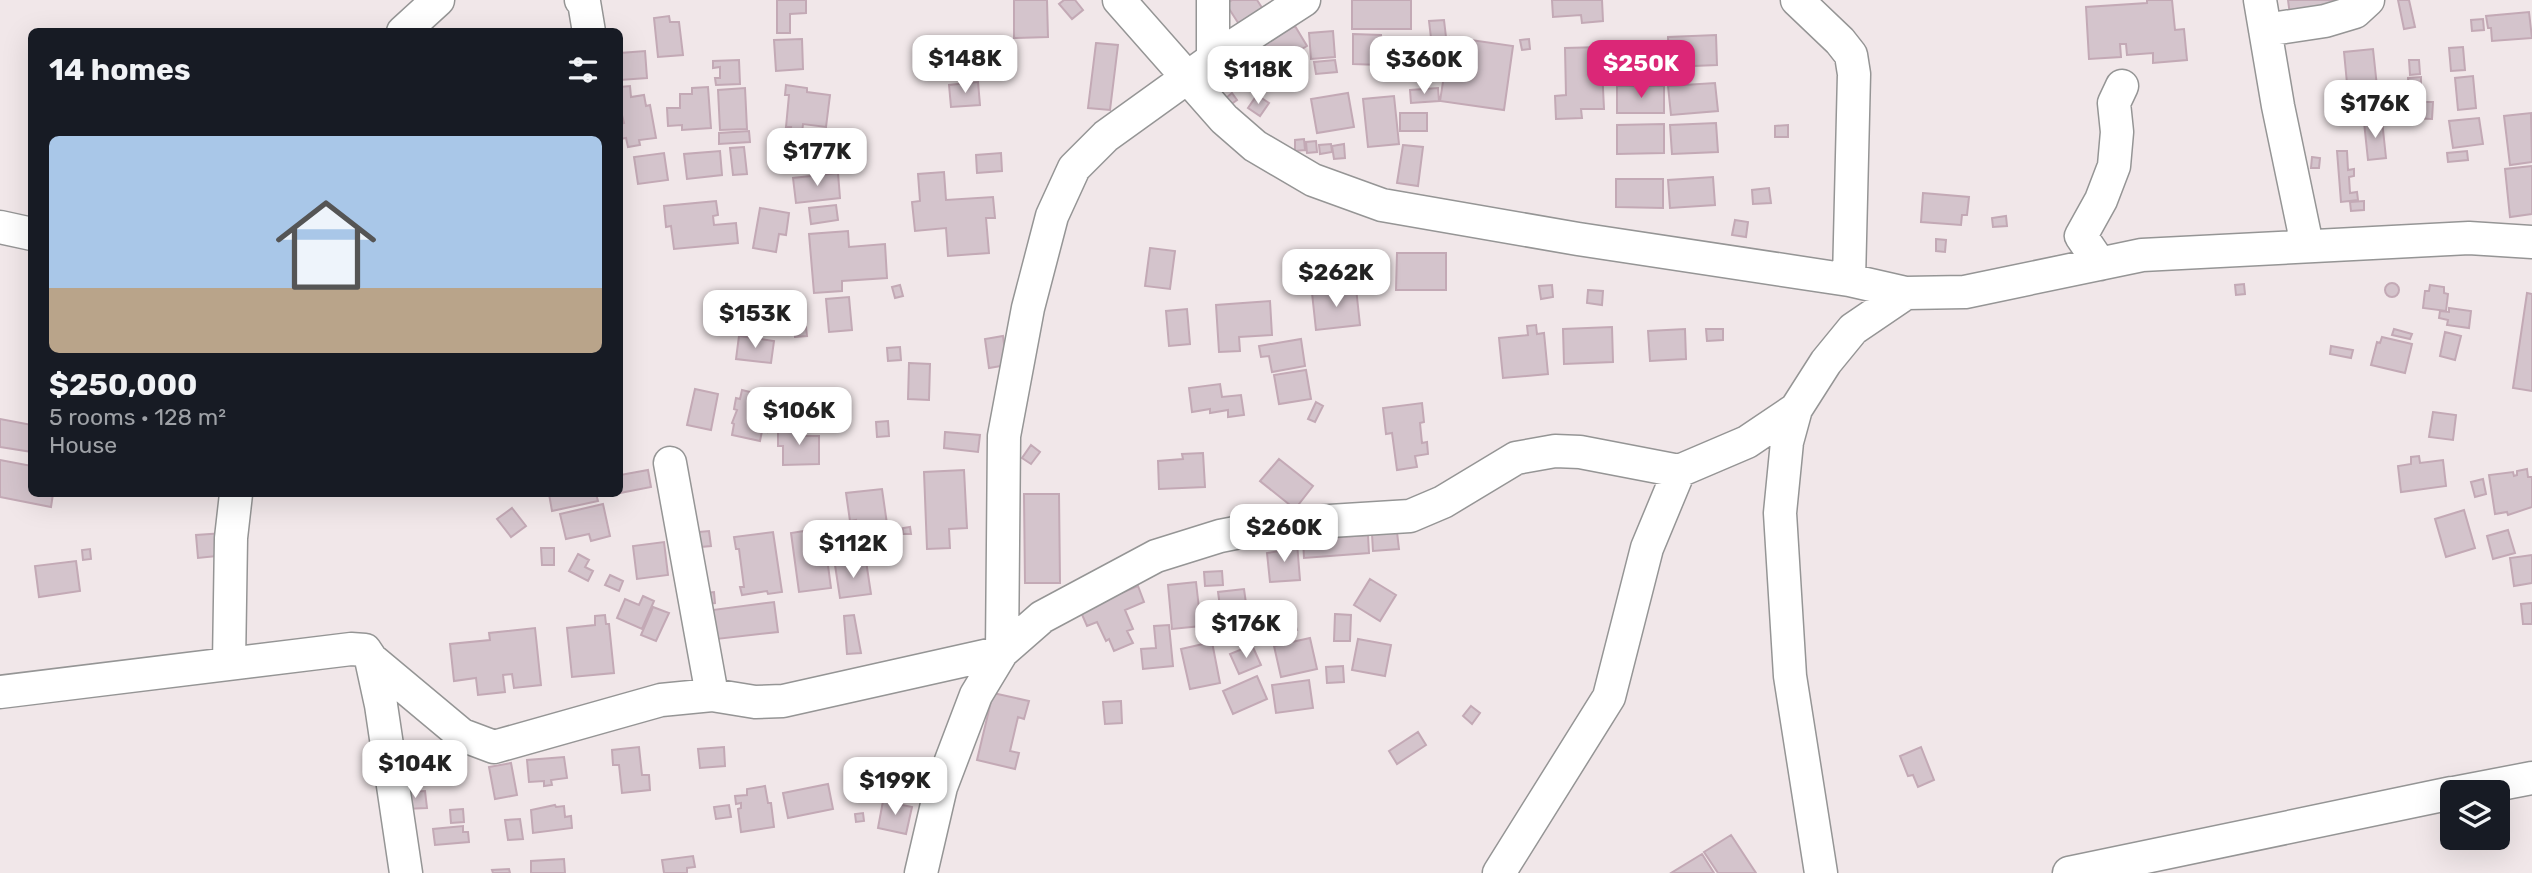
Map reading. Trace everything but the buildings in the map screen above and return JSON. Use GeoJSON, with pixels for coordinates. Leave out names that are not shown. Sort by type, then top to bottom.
{"type":"FeatureCollection","features":[{"type":"Feature","properties":{"kind":"street"},"geometry":{"type":"LineString","coordinates":[[407,28],[438,0]]}},
{"type":"Feature","properties":{"kind":"street"},"geometry":{"type":"LineString","coordinates":[[581,0],[584,2],[588,28]]}},
{"type":"Feature","properties":{"kind":"street"},"geometry":{"type":"LineString","coordinates":[[1119,0],[1224,119],[1255,146],[1313,180],[1382,205],[1577,239],[1850,280],[1906,293],[1965,292],[2142,255],[2469,238],[2532,243]]}},
{"type":"Feature","properties":{"kind":"street"},"geometry":{"type":"LineString","coordinates":[[1213,0],[1213,59]]}},
{"type":"Feature","properties":{"kind":"street"},"geometry":{"type":"LineString","coordinates":[[1002,652],[1004,436],[1028,308],[1052,216],[1074,168],[1106,136],[1213,59],[1304,0]]}},
{"type":"Feature","properties":{"kind":"street"},"geometry":{"type":"LineString","coordinates":[[1797,0],[1851,55],[1854,74],[1850,280]]}},
{"type":"Feature","properties":{"kind":"street"},"geometry":{"type":"LineString","coordinates":[[2307,245],[2278,106],[2263,15],[2325,21],[2355,12],[2368,0]]}},
{"type":"Feature","properties":{"kind":"street"},"geometry":{"type":"LineString","coordinates":[[2100,264],[2081,236],[2101,200],[2114,166],[2117,132],[2113,103],[2122,86]]}},
{"type":"Feature","properties":{"kind":"street"},"geometry":{"type":"LineString","coordinates":[[0,227],[28,233]]}},
{"type":"Feature","properties":{"kind":"street"},"geometry":{"type":"LineString","coordinates":[[1821,873],[1790,676],[1781,526],[1787,442],[1796,409],[1826,362],[1853,330],[1906,293]]}},
{"type":"Feature","properties":{"kind":"street"},"geometry":{"type":"LineString","coordinates":[[921,873],[946,775],[976,695],[1002,652],[1042,617],[1156,556],[1220,536],[1281,524],[1410,516],[1443,502],[1516,458],[1555,452],[1580,452],[1679,471],[1747,442],[1796,409]]}},
{"type":"Feature","properties":{"kind":"street"},"geometry":{"type":"LineString","coordinates":[[670,463],[712,695]]}},
{"type":"Feature","properties":{"kind":"street"},"geometry":{"type":"LineString","coordinates":[[1499,873],[1609,697],[1647,548],[1679,471]]}},
{"type":"Feature","properties":{"kind":"street"},"geometry":{"type":"LineString","coordinates":[[229,663],[231,538],[236,497]]}},
{"type":"Feature","properties":{"kind":"street"},"geometry":{"type":"LineString","coordinates":[[0,692],[229,663],[351,649],[365,650],[371,659],[462,735],[494,747],[661,700],[712,695],[755,702],[783,701],[1002,652]]}},
{"type":"Feature","properties":{"kind":"street"},"geometry":{"type":"LineString","coordinates":[[371,659],[381,705],[405,873]]}},
{"type":"Feature","properties":{"kind":"street"},"geometry":{"type":"LineString","coordinates":[[2510,782],[2532,778]]}},
{"type":"Feature","properties":{"kind":"street"},"geometry":{"type":"LineString","coordinates":[[2068,873],[2440,796]]}}]}
